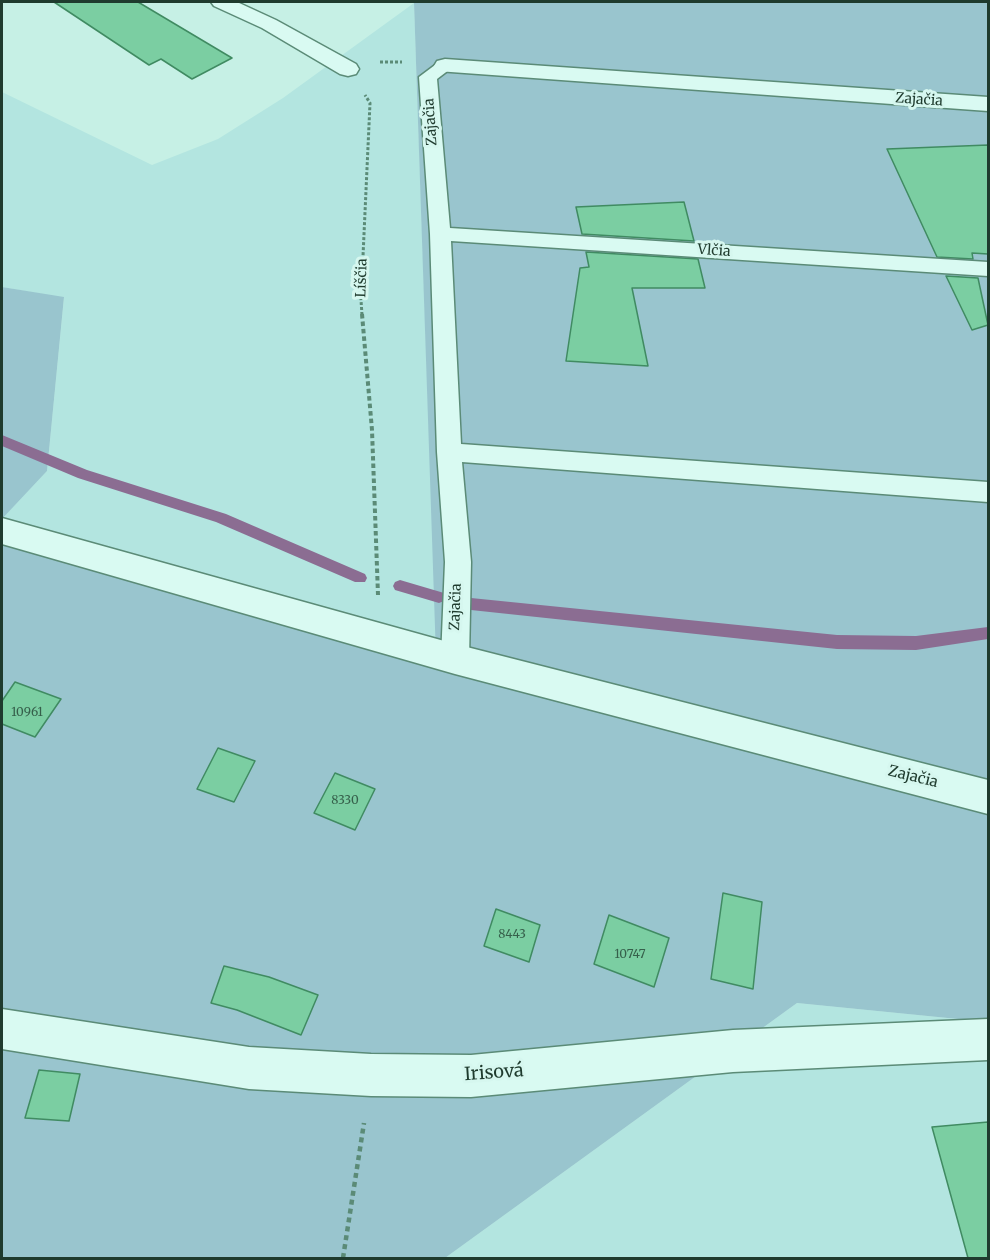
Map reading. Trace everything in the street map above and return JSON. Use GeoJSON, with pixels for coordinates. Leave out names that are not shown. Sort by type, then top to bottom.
{"type":"FeatureCollection","features":[{"type":"Feature","properties":{"kind":"street"},"geometry":{"type":"LineString","coordinates":[[221,2],[269,24],[348,69]]}},
{"type":"Feature","properties":{"kind":"street","name":"Zajačia"},"geometry":{"type":"LineString","coordinates":[[445,66],[988,104]]}},
{"type":"Feature","properties":{"kind":"street","name":"Zajačia"},"geometry":{"type":"LineString","coordinates":[[2,531],[455,659],[988,797]]}},
{"type":"Feature","properties":{"kind":"street","name":"Irisová"},"geometry":{"type":"LineString","coordinates":[[2,1029],[249,1068],[371,1076],[471,1076],[733,1051],[988,1040]]}},
{"type":"Feature","properties":{"kind":"lane","name":"Zajačia"},"geometry":{"type":"LineString","coordinates":[[445,66],[428,77],[440,234],[449,452],[458,562],[455,659]]}},
{"type":"Feature","properties":{"kind":"lane","name":"Vlčia"},"geometry":{"type":"LineString","coordinates":[[440,234],[988,269]]}},
{"type":"Feature","properties":{"kind":"lane"},"geometry":{"type":"LineString","coordinates":[[449,452],[988,492]]}},
{"type":"Feature","properties":{"kind":"path"},"geometry":{"type":"LineString","coordinates":[[348,69],[383,62],[445,66]]}},
{"type":"Feature","properties":{"kind":"path","name":"Líščia"},"geometry":{"type":"LineString","coordinates":[[348,69],[370,104],[361,300],[372,430],[380,638]]}},
{"type":"Feature","properties":{"kind":"path"},"geometry":{"type":"LineString","coordinates":[[343,1258],[371,1076]]}},
{"type":"Feature","properties":{"kind":"shaded area"},"geometry":{"type":"Polygon","coordinates":[[[988,2],[988,1022],[797,1003],[445,1258],[2,1258],[2,527],[436,657],[414,3],[988,2]]]}},
{"type":"Feature","properties":{"kind":"shaded area"},"geometry":{"type":"Polygon","coordinates":[[[414,3],[437,658],[2,527],[2,519],[47,471],[64,298],[2,287],[2,92],[152,165],[218,139],[283,98],[414,3]]]}},
{"type":"Feature","properties":{"kind":"shaded area"},"geometry":{"type":"Polygon","coordinates":[[[2,287],[64,297],[47,471],[2,519],[2,287]]]}},
{"type":"Feature","properties":{"kind":"shaded area"},"geometry":{"type":"Polygon","coordinates":[[[797,1003],[988,1022],[988,1258],[445,1258],[797,1003]]]}},
{"type":"Feature","properties":{"kind":"building"},"geometry":{"type":"Polygon","coordinates":[[[54,2],[138,2],[232,58],[192,79],[161,59],[149,65],[54,2]]]}},
{"type":"Feature","properties":{"kind":"building"},"geometry":{"type":"Polygon","coordinates":[[[988,145],[988,254],[972,253],[973,259],[937,257],[887,149],[988,145]]]}},
{"type":"Feature","properties":{"kind":"building"},"geometry":{"type":"Polygon","coordinates":[[[684,202],[694,241],[582,234],[576,207],[684,202]]]}},
{"type":"Feature","properties":{"kind":"building"},"geometry":{"type":"Polygon","coordinates":[[[586,252],[698,259],[705,288],[632,288],[648,366],[566,361],[580,268],[589,267],[586,252]]]}},
{"type":"Feature","properties":{"kind":"building"},"geometry":{"type":"Polygon","coordinates":[[[946,276],[978,278],[988,325],[972,330],[946,276]]]}},
{"type":"Feature","properties":{"kind":"building"},"geometry":{"type":"Polygon","coordinates":[[[15,682],[61,699],[35,737],[2,724],[2,701],[15,682]]]}},
{"type":"Feature","properties":{"kind":"building"},"geometry":{"type":"Polygon","coordinates":[[[218,748],[255,761],[234,802],[197,789],[218,748]]]}},
{"type":"Feature","properties":{"kind":"building"},"geometry":{"type":"Polygon","coordinates":[[[335,773],[375,789],[355,830],[314,813],[335,773]]]}},
{"type":"Feature","properties":{"kind":"building"},"geometry":{"type":"Polygon","coordinates":[[[723,893],[762,902],[753,989],[711,979],[723,893]]]}},
{"type":"Feature","properties":{"kind":"building"},"geometry":{"type":"Polygon","coordinates":[[[496,909],[540,925],[529,962],[484,946],[496,909]]]}},
{"type":"Feature","properties":{"kind":"building"},"geometry":{"type":"Polygon","coordinates":[[[609,915],[669,938],[654,987],[594,964],[609,915]]]}},
{"type":"Feature","properties":{"kind":"building"},"geometry":{"type":"Polygon","coordinates":[[[224,966],[269,977],[318,995],[301,1035],[237,1010],[211,1003],[224,966]]]}},
{"type":"Feature","properties":{"kind":"building"},"geometry":{"type":"Polygon","coordinates":[[[39,1070],[80,1074],[69,1121],[25,1118],[39,1070]]]}},
{"type":"Feature","properties":{"kind":"building"},"geometry":{"type":"Polygon","coordinates":[[[988,1122],[988,1258],[968,1258],[932,1127],[988,1122]]]}},
{"type":"Feature","properties":{"kind":"waterway"},"geometry":{"type":"LineString","coordinates":[[2,440],[82,474],[221,518],[360,578]]}},
{"type":"Feature","properties":{"kind":"waterway"},"geometry":{"type":"LineString","coordinates":[[400,586],[439,597]]}},
{"type":"Feature","properties":{"kind":"waterway"},"geometry":{"type":"LineString","coordinates":[[471,604],[837,642],[916,643],[988,633]]}}]}
